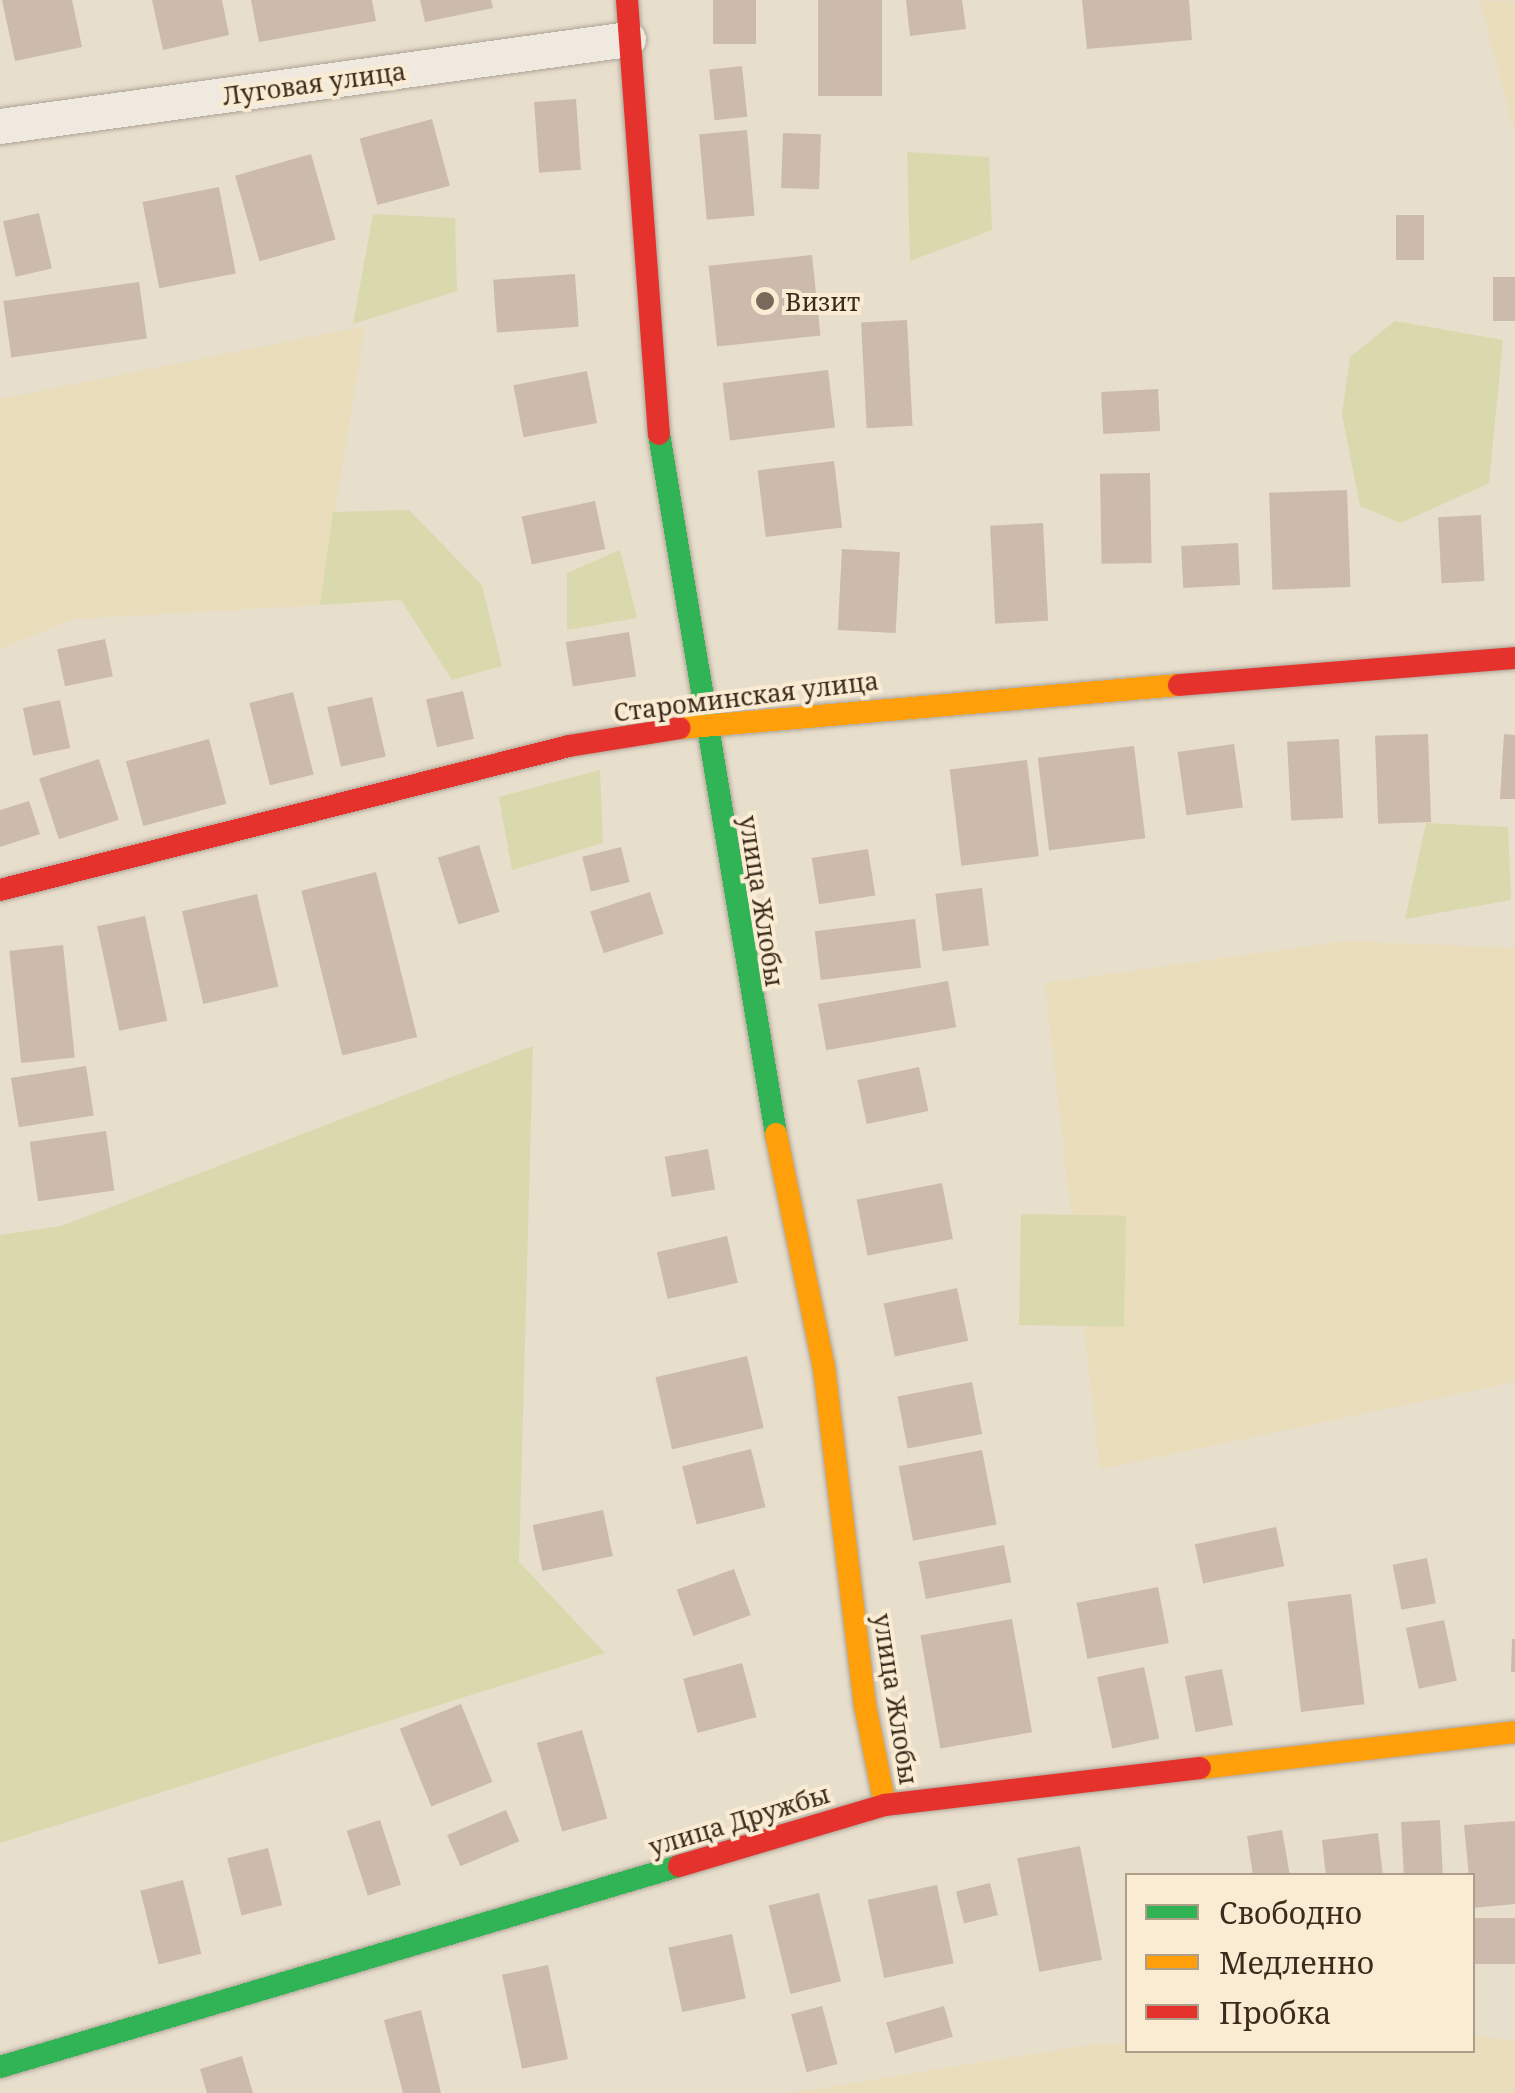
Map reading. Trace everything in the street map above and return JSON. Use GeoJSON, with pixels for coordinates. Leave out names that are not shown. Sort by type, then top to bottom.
{"type":"FeatureCollection","features":[{"type":"Feature","properties":{"kind":"street","name":"улица Жлобы"},"geometry":{"type":"LineString","coordinates":[[628,0],[652,387],[754,1028],[824,1367],[865,1705],[885,1805]]}},
{"type":"Feature","properties":{"kind":"street","name":"Луговая улица"},"geometry":{"type":"LineString","coordinates":[[0,126],[628,39]]}},
{"type":"Feature","properties":{"kind":"street","name":"Староминская улица"},"geometry":{"type":"LineString","coordinates":[[0,890],[569,746],[708,723],[1515,658]]}},
{"type":"Feature","properties":{"kind":"street","name":"улица Дружбы"},"geometry":{"type":"LineString","coordinates":[[0,2068],[885,1805],[1515,1732]]}},
{"type":"Feature","properties":{"kind":"shaded area"},"geometry":{"type":"Polygon","coordinates":[[[1480,1],[1515,1],[1515,133],[1480,1]]]}},
{"type":"Feature","properties":{"kind":"shaded area"},"geometry":{"type":"Polygon","coordinates":[[[907,152],[989,157],[992,230],[910,261],[907,152]]]}},
{"type":"Feature","properties":{"kind":"shaded area"},"geometry":{"type":"Polygon","coordinates":[[[373,214],[455,218],[457,291],[353,324],[373,214]]]}},
{"type":"Feature","properties":{"kind":"shaded area"},"geometry":{"type":"Polygon","coordinates":[[[1395,321],[1503,340],[1489,483],[1401,523],[1360,506],[1342,414],[1350,357],[1395,321]]]}},
{"type":"Feature","properties":{"kind":"shaded area"},"geometry":{"type":"Polygon","coordinates":[[[365,326],[320,605],[75,619],[0,649],[0,399],[365,326]]]}},
{"type":"Feature","properties":{"kind":"shaded area"},"geometry":{"type":"Polygon","coordinates":[[[409,510],[482,585],[502,666],[452,680],[401,600],[320,605],[333,512],[409,510]]]}},
{"type":"Feature","properties":{"kind":"shaded area"},"geometry":{"type":"Polygon","coordinates":[[[620,550],[637,618],[567,630],[567,573],[620,550]]]}},
{"type":"Feature","properties":{"kind":"shaded area"},"geometry":{"type":"Polygon","coordinates":[[[600,770],[603,843],[512,870],[499,797],[600,770]]]}},
{"type":"Feature","properties":{"kind":"shaded area"},"geometry":{"type":"Polygon","coordinates":[[[1426,823],[1508,827],[1511,900],[1405,919],[1426,823]]]}},
{"type":"Feature","properties":{"kind":"shaded area"},"geometry":{"type":"Polygon","coordinates":[[[1345,941],[1515,948],[1515,1382],[1100,1469],[1045,983],[1345,941]]]}},
{"type":"Feature","properties":{"kind":"shaded area"},"geometry":{"type":"Polygon","coordinates":[[[533,1046],[519,1562],[605,1653],[0,1843],[0,1235],[61,1226],[533,1046]]]}},
{"type":"Feature","properties":{"kind":"shaded area"},"geometry":{"type":"Polygon","coordinates":[[[1021,1214],[1126,1216],[1124,1327],[1019,1325],[1021,1214]]]}},
{"type":"Feature","properties":{"kind":"shaded area"},"geometry":{"type":"Polygon","coordinates":[[[1475,2035],[1515,2041],[1515,2093],[792,2093],[1088,2045],[1125,2043],[1125,2053],[1475,2053],[1475,2035]]]}},
{"type":"Feature","properties":{"kind":"building"},"geometry":{"type":"Polygon","coordinates":[[[2,0],[72,0],[82,47],[15,61],[2,0]]]}},
{"type":"Feature","properties":{"kind":"building"},"geometry":{"type":"Polygon","coordinates":[[[152,0],[222,0],[229,35],[163,50],[152,0]]]}},
{"type":"Feature","properties":{"kind":"building"},"geometry":{"type":"Polygon","coordinates":[[[251,0],[372,0],[376,21],[259,42],[251,0]]]}},
{"type":"Feature","properties":{"kind":"building"},"geometry":{"type":"Polygon","coordinates":[[[420,0],[491,0],[493,8],[425,22],[420,0]]]}},
{"type":"Feature","properties":{"kind":"building"},"geometry":{"type":"Polygon","coordinates":[[[713,0],[756,0],[756,44],[713,44],[713,0]]]}},
{"type":"Feature","properties":{"kind":"building"},"geometry":{"type":"Polygon","coordinates":[[[818,0],[882,0],[882,96],[818,96],[818,0]]]}},
{"type":"Feature","properties":{"kind":"building"},"geometry":{"type":"Polygon","coordinates":[[[906,0],[962,0],[966,29],[910,36],[906,0]]]}},
{"type":"Feature","properties":{"kind":"building"},"geometry":{"type":"Polygon","coordinates":[[[1082,0],[1189,0],[1192,40],[1087,49],[1082,0]]]}},
{"type":"Feature","properties":{"kind":"building"},"geometry":{"type":"Polygon","coordinates":[[[742,66],[747,117],[715,120],[709,69],[742,66]]]}},
{"type":"Feature","properties":{"kind":"building"},"geometry":{"type":"Polygon","coordinates":[[[576,99],[581,170],[539,173],[534,102],[576,99]]]}},
{"type":"Feature","properties":{"kind":"building"},"geometry":{"type":"Polygon","coordinates":[[[432,119],[450,186],[377,205],[360,138],[432,119]]]}},
{"type":"Feature","properties":{"kind":"building"},"geometry":{"type":"Polygon","coordinates":[[[747,130],[754,216],[707,220],[699,134],[747,130]]]}},
{"type":"Feature","properties":{"kind":"building"},"geometry":{"type":"Polygon","coordinates":[[[783,133],[821,134],[819,189],[781,188],[783,133]]]}},
{"type":"Feature","properties":{"kind":"building"},"geometry":{"type":"Polygon","coordinates":[[[311,154],[336,240],[260,261],[235,176],[311,154]]]}},
{"type":"Feature","properties":{"kind":"building"},"geometry":{"type":"Polygon","coordinates":[[[219,187],[236,273],[159,288],[142,202],[219,187]]]}},
{"type":"Feature","properties":{"kind":"building"},"geometry":{"type":"Polygon","coordinates":[[[39,213],[52,269],[16,277],[3,221],[39,213]]]}},
{"type":"Feature","properties":{"kind":"building"},"geometry":{"type":"Polygon","coordinates":[[[1396,215],[1424,215],[1424,260],[1396,260],[1396,215]]]}},
{"type":"Feature","properties":{"kind":"building","name":"Визит"},"geometry":{"type":"Polygon","coordinates":[[[812,255],[820,336],[717,346],[709,266],[812,255]]]}},
{"type":"Feature","properties":{"kind":"building"},"geometry":{"type":"Polygon","coordinates":[[[575,274],[579,327],[497,333],[493,280],[575,274]]]}},
{"type":"Feature","properties":{"kind":"building"},"geometry":{"type":"Polygon","coordinates":[[[1493,277],[1515,277],[1515,321],[1493,321],[1493,277]]]}},
{"type":"Feature","properties":{"kind":"building"},"geometry":{"type":"Polygon","coordinates":[[[139,282],[147,338],[11,358],[3,301],[139,282]]]}},
{"type":"Feature","properties":{"kind":"building"},"geometry":{"type":"Polygon","coordinates":[[[907,320],[913,426],[867,428],[861,322],[907,320]]]}},
{"type":"Feature","properties":{"kind":"building"},"geometry":{"type":"Polygon","coordinates":[[[828,370],[835,428],[730,440],[723,383],[828,370]]]}},
{"type":"Feature","properties":{"kind":"building"},"geometry":{"type":"Polygon","coordinates":[[[587,371],[597,423],[523,437],[513,385],[587,371]]]}},
{"type":"Feature","properties":{"kind":"building"},"geometry":{"type":"Polygon","coordinates":[[[1158,389],[1160,431],[1103,434],[1101,392],[1158,389]]]}},
{"type":"Feature","properties":{"kind":"building"},"geometry":{"type":"Polygon","coordinates":[[[834,461],[842,528],[766,537],[758,470],[834,461]]]}},
{"type":"Feature","properties":{"kind":"building"},"geometry":{"type":"Polygon","coordinates":[[[1150,473],[1152,563],[1102,564],[1100,474],[1150,473]]]}},
{"type":"Feature","properties":{"kind":"building"},"geometry":{"type":"Polygon","coordinates":[[[1347,490],[1350,587],[1272,590],[1269,493],[1347,490]]]}},
{"type":"Feature","properties":{"kind":"building"},"geometry":{"type":"Polygon","coordinates":[[[595,501],[605,549],[532,565],[522,517],[595,501]]]}},
{"type":"Feature","properties":{"kind":"building"},"geometry":{"type":"Polygon","coordinates":[[[1481,515],[1484,581],[1442,583],[1438,517],[1481,515]]]}},
{"type":"Feature","properties":{"kind":"building"},"geometry":{"type":"Polygon","coordinates":[[[1043,523],[1048,621],[995,624],[990,526],[1043,523]]]}},
{"type":"Feature","properties":{"kind":"building"},"geometry":{"type":"Polygon","coordinates":[[[1238,543],[1240,585],[1183,588],[1181,546],[1238,543]]]}},
{"type":"Feature","properties":{"kind":"building"},"geometry":{"type":"Polygon","coordinates":[[[842,549],[900,552],[896,633],[838,630],[842,549]]]}},
{"type":"Feature","properties":{"kind":"building"},"geometry":{"type":"Polygon","coordinates":[[[629,632],[636,676],[573,686],[566,642],[629,632]]]}},
{"type":"Feature","properties":{"kind":"building"},"geometry":{"type":"Polygon","coordinates":[[[105,639],[113,676],[65,686],[57,649],[105,639]]]}},
{"type":"Feature","properties":{"kind":"building"},"geometry":{"type":"Polygon","coordinates":[[[463,691],[474,739],[437,747],[426,700],[463,691]]]}},
{"type":"Feature","properties":{"kind":"building"},"geometry":{"type":"Polygon","coordinates":[[[293,692],[314,774],[270,785],[249,703],[293,692]]]}},
{"type":"Feature","properties":{"kind":"building"},"geometry":{"type":"Polygon","coordinates":[[[372,697],[386,756],[341,767],[327,707],[372,697]]]}},
{"type":"Feature","properties":{"kind":"building"},"geometry":{"type":"Polygon","coordinates":[[[60,700],[70,748],[33,756],[23,708],[60,700]]]}},
{"type":"Feature","properties":{"kind":"building"},"geometry":{"type":"Polygon","coordinates":[[[1428,734],[1431,822],[1378,824],[1375,736],[1428,734]]]}},
{"type":"Feature","properties":{"kind":"building"},"geometry":{"type":"Polygon","coordinates":[[[1504,734],[1515,735],[1515,799],[1500,799],[1504,734]]]}},
{"type":"Feature","properties":{"kind":"building"},"geometry":{"type":"Polygon","coordinates":[[[209,739],[226,804],[143,826],[126,761],[209,739]]]}},
{"type":"Feature","properties":{"kind":"building"},"geometry":{"type":"Polygon","coordinates":[[[1339,739],[1343,818],[1291,821],[1287,742],[1339,739]]]}},
{"type":"Feature","properties":{"kind":"building"},"geometry":{"type":"Polygon","coordinates":[[[1234,744],[1243,807],[1186,815],[1178,752],[1234,744]]]}},
{"type":"Feature","properties":{"kind":"building"},"geometry":{"type":"Polygon","coordinates":[[[1134,746],[1145,838],[1049,850],[1038,758],[1134,746]]]}},
{"type":"Feature","properties":{"kind":"building"},"geometry":{"type":"Polygon","coordinates":[[[99,759],[119,820],[59,839],[39,778],[99,759]]]}},
{"type":"Feature","properties":{"kind":"building"},"geometry":{"type":"Polygon","coordinates":[[[1027,760],[1039,856],[961,866],[950,770],[1027,760]]]}},
{"type":"Feature","properties":{"kind":"building"},"geometry":{"type":"Polygon","coordinates":[[[29,801],[40,834],[0,847],[0,810],[29,801]]]}},
{"type":"Feature","properties":{"kind":"building"},"geometry":{"type":"Polygon","coordinates":[[[479,845],[499,912],[458,925],[438,858],[479,845]]]}},
{"type":"Feature","properties":{"kind":"building"},"geometry":{"type":"Polygon","coordinates":[[[621,847],[630,882],[591,892],[582,857],[621,847]]]}},
{"type":"Feature","properties":{"kind":"building"},"geometry":{"type":"Polygon","coordinates":[[[868,849],[875,895],[819,904],[812,858],[868,849]]]}},
{"type":"Feature","properties":{"kind":"building"},"geometry":{"type":"Polygon","coordinates":[[[376,872],[417,1037],[342,1056],[301,891],[376,872]]]}},
{"type":"Feature","properties":{"kind":"building"},"geometry":{"type":"Polygon","coordinates":[[[982,888],[989,946],[942,951],[935,894],[982,888]]]}},
{"type":"Feature","properties":{"kind":"building"},"geometry":{"type":"Polygon","coordinates":[[[650,892],[664,934],[604,953],[590,911],[650,892]]]}},
{"type":"Feature","properties":{"kind":"building"},"geometry":{"type":"Polygon","coordinates":[[[257,894],[278,987],[203,1004],[182,911],[257,894]]]}},
{"type":"Feature","properties":{"kind":"building"},"geometry":{"type":"Polygon","coordinates":[[[145,916],[167,1021],[119,1031],[97,926],[145,916]]]}},
{"type":"Feature","properties":{"kind":"building"},"geometry":{"type":"Polygon","coordinates":[[[915,919],[921,968],[821,980],[815,931],[915,919]]]}},
{"type":"Feature","properties":{"kind":"building"},"geometry":{"type":"Polygon","coordinates":[[[63,945],[75,1057],[21,1063],[9,951],[63,945]]]}},
{"type":"Feature","properties":{"kind":"building"},"geometry":{"type":"Polygon","coordinates":[[[948,981],[956,1027],[826,1050],[818,1004],[948,981]]]}},
{"type":"Feature","properties":{"kind":"building"},"geometry":{"type":"Polygon","coordinates":[[[86,1066],[94,1115],[19,1127],[11,1078],[86,1066]]]}},
{"type":"Feature","properties":{"kind":"building"},"geometry":{"type":"Polygon","coordinates":[[[919,1067],[928,1111],[867,1124],[857,1080],[919,1067]]]}},
{"type":"Feature","properties":{"kind":"building"},"geometry":{"type":"Polygon","coordinates":[[[106,1131],[114,1190],[38,1201],[30,1142],[106,1131]]]}},
{"type":"Feature","properties":{"kind":"building"},"geometry":{"type":"Polygon","coordinates":[[[708,1149],[715,1189],[672,1197],[665,1157],[708,1149]]]}},
{"type":"Feature","properties":{"kind":"building"},"geometry":{"type":"Polygon","coordinates":[[[942,1183],[953,1239],[867,1256],[857,1200],[942,1183]]]}},
{"type":"Feature","properties":{"kind":"building"},"geometry":{"type":"Polygon","coordinates":[[[727,1236],[738,1283],[668,1299],[657,1252],[727,1236]]]}},
{"type":"Feature","properties":{"kind":"building"},"geometry":{"type":"Polygon","coordinates":[[[957,1288],[968,1341],[895,1356],[884,1304],[957,1288]]]}},
{"type":"Feature","properties":{"kind":"building"},"geometry":{"type":"Polygon","coordinates":[[[747,1356],[764,1428],[672,1449],[655,1377],[747,1356]]]}},
{"type":"Feature","properties":{"kind":"building"},"geometry":{"type":"Polygon","coordinates":[[[972,1382],[982,1434],[908,1449],[897,1397],[972,1382]]]}},
{"type":"Feature","properties":{"kind":"building"},"geometry":{"type":"Polygon","coordinates":[[[751,1449],[766,1507],[697,1524],[682,1466],[751,1449]]]}},
{"type":"Feature","properties":{"kind":"building"},"geometry":{"type":"Polygon","coordinates":[[[982,1450],[997,1525],[913,1541],[899,1466],[982,1450]]]}},
{"type":"Feature","properties":{"kind":"building"},"geometry":{"type":"Polygon","coordinates":[[[603,1510],[613,1556],[542,1571],[533,1525],[603,1510]]]}},
{"type":"Feature","properties":{"kind":"building"},"geometry":{"type":"Polygon","coordinates":[[[1276,1527],[1284,1566],[1203,1583],[1195,1544],[1276,1527]]]}},
{"type":"Feature","properties":{"kind":"building"},"geometry":{"type":"Polygon","coordinates":[[[1004,1545],[1011,1582],[926,1599],[919,1562],[1004,1545]]]}},
{"type":"Feature","properties":{"kind":"building"},"geometry":{"type":"Polygon","coordinates":[[[1427,1558],[1436,1603],[1401,1610],[1393,1565],[1427,1558]]]}},
{"type":"Feature","properties":{"kind":"building"},"geometry":{"type":"Polygon","coordinates":[[[734,1569],[751,1615],[693,1636],[677,1590],[734,1569]]]}},
{"type":"Feature","properties":{"kind":"building"},"geometry":{"type":"Polygon","coordinates":[[[1158,1587],[1169,1643],[1087,1659],[1077,1603],[1158,1587]]]}},
{"type":"Feature","properties":{"kind":"building"},"geometry":{"type":"Polygon","coordinates":[[[1351,1594],[1365,1704],[1301,1712],[1287,1602],[1351,1594]]]}},
{"type":"Feature","properties":{"kind":"building"},"geometry":{"type":"Polygon","coordinates":[[[1012,1619],[1032,1732],[940,1748],[920,1635],[1012,1619]]]}},
{"type":"Feature","properties":{"kind":"building"},"geometry":{"type":"Polygon","coordinates":[[[1444,1620],[1457,1681],[1419,1689],[1406,1628],[1444,1620]]]}},
{"type":"Feature","properties":{"kind":"building"},"geometry":{"type":"Polygon","coordinates":[[[1515,1639],[1515,1672],[1511,1672],[1515,1639]]]}},
{"type":"Feature","properties":{"kind":"building"},"geometry":{"type":"Polygon","coordinates":[[[742,1663],[756,1717],[698,1733],[683,1679],[742,1663]]]}},
{"type":"Feature","properties":{"kind":"building"},"geometry":{"type":"Polygon","coordinates":[[[1144,1667],[1159,1738],[1112,1748],[1097,1677],[1144,1667]]]}},
{"type":"Feature","properties":{"kind":"building"},"geometry":{"type":"Polygon","coordinates":[[[1222,1669],[1233,1725],[1196,1732],[1185,1676],[1222,1669]]]}},
{"type":"Feature","properties":{"kind":"building"},"geometry":{"type":"Polygon","coordinates":[[[461,1704],[492,1782],[431,1807],[400,1729],[461,1704]]]}},
{"type":"Feature","properties":{"kind":"building"},"geometry":{"type":"Polygon","coordinates":[[[582,1730],[607,1818],[562,1831],[537,1743],[582,1730]]]}},
{"type":"Feature","properties":{"kind":"building"},"geometry":{"type":"Polygon","coordinates":[[[506,1810],[519,1841],[460,1866],[447,1835],[506,1810]]]}},
{"type":"Feature","properties":{"kind":"building"},"geometry":{"type":"Polygon","coordinates":[[[380,1820],[401,1885],[368,1895],[347,1831],[380,1820]]]}},
{"type":"Feature","properties":{"kind":"building"},"geometry":{"type":"Polygon","coordinates":[[[1440,1820],[1443,1873],[1404,1873],[1401,1822],[1440,1820]]]}},
{"type":"Feature","properties":{"kind":"building"},"geometry":{"type":"Polygon","coordinates":[[[1515,1821],[1515,1904],[1475,1908],[1475,1873],[1469,1873],[1464,1825],[1515,1821]]]}},
{"type":"Feature","properties":{"kind":"building"},"geometry":{"type":"Polygon","coordinates":[[[1282,1830],[1289,1873],[1253,1873],[1247,1836],[1282,1830]]]}},
{"type":"Feature","properties":{"kind":"building"},"geometry":{"type":"Polygon","coordinates":[[[1378,1833],[1383,1873],[1326,1873],[1322,1840],[1378,1833]]]}},
{"type":"Feature","properties":{"kind":"building"},"geometry":{"type":"Polygon","coordinates":[[[1080,1846],[1102,1960],[1039,1972],[1017,1858],[1080,1846]]]}},
{"type":"Feature","properties":{"kind":"building"},"geometry":{"type":"Polygon","coordinates":[[[268,1848],[282,1905],[242,1915],[227,1858],[268,1848]]]}},
{"type":"Feature","properties":{"kind":"building"},"geometry":{"type":"Polygon","coordinates":[[[183,1880],[201,1954],[159,1964],[140,1891],[183,1880]]]}},
{"type":"Feature","properties":{"kind":"building"},"geometry":{"type":"Polygon","coordinates":[[[990,1883],[998,1915],[964,1923],[956,1891],[990,1883]]]}},
{"type":"Feature","properties":{"kind":"building"},"geometry":{"type":"Polygon","coordinates":[[[937,1885],[954,1963],[884,1978],[868,1900],[937,1885]]]}},
{"type":"Feature","properties":{"kind":"building"},"geometry":{"type":"Polygon","coordinates":[[[819,1893],[841,1981],[791,1994],[769,1906],[819,1893]]]}},
{"type":"Feature","properties":{"kind":"building"},"geometry":{"type":"Polygon","coordinates":[[[1475,1918],[1515,1918],[1515,1964],[1475,1964],[1475,1918]]]}},
{"type":"Feature","properties":{"kind":"building"},"geometry":{"type":"Polygon","coordinates":[[[732,1934],[746,1999],[682,2012],[668,1948],[732,1934]]]}},
{"type":"Feature","properties":{"kind":"building"},"geometry":{"type":"Polygon","coordinates":[[[548,1965],[568,2059],[522,2069],[502,1975],[548,1965]]]}},
{"type":"Feature","properties":{"kind":"building"},"geometry":{"type":"Polygon","coordinates":[[[822,2006],[838,2064],[807,2072],[791,2014],[822,2006]]]}},
{"type":"Feature","properties":{"kind":"building"},"geometry":{"type":"Polygon","coordinates":[[[944,2006],[953,2037],[895,2053],[886,2023],[944,2006]]]}},
{"type":"Feature","properties":{"kind":"building"},"geometry":{"type":"Polygon","coordinates":[[[421,2010],[441,2093],[403,2093],[384,2020],[421,2010]]]}},
{"type":"Feature","properties":{"kind":"building"},"geometry":{"type":"Polygon","coordinates":[[[242,2056],[253,2093],[207,2093],[200,2069],[242,2056]]]}},
{"type":"Feature","properties":{"kind":"traffic: fast"},"geometry":{"type":"LineString","coordinates":[[659,434],[776,1134]]}},
{"type":"Feature","properties":{"kind":"traffic: fast"},"geometry":{"type":"LineString","coordinates":[[0,2067],[679,1866]]}},
{"type":"Feature","properties":{"kind":"traffic: slow"},"geometry":{"type":"LineString","coordinates":[[680,728],[1179,685]]}},
{"type":"Feature","properties":{"kind":"traffic: slow"},"geometry":{"type":"LineString","coordinates":[[776,1134],[824,1367],[865,1705],[885,1805]]}},
{"type":"Feature","properties":{"kind":"traffic: slow"},"geometry":{"type":"LineString","coordinates":[[1200,1768],[1515,1732]]}},
{"type":"Feature","properties":{"kind":"traffic: jam"},"geometry":{"type":"LineString","coordinates":[[627,0],[659,434]]}},
{"type":"Feature","properties":{"kind":"traffic: jam"},"geometry":{"type":"LineString","coordinates":[[1179,685],[1515,658]]}},
{"type":"Feature","properties":{"kind":"traffic: jam"},"geometry":{"type":"LineString","coordinates":[[0,890],[569,746],[680,728]]}},
{"type":"Feature","properties":{"kind":"traffic: jam"},"geometry":{"type":"LineString","coordinates":[[679,1866],[885,1805],[1200,1768]]}},
{"type":"Feature","properties":{"kind":"place","name":"Визит"},"geometry":{"type":"Point","coordinates":[765,301]}}]}
